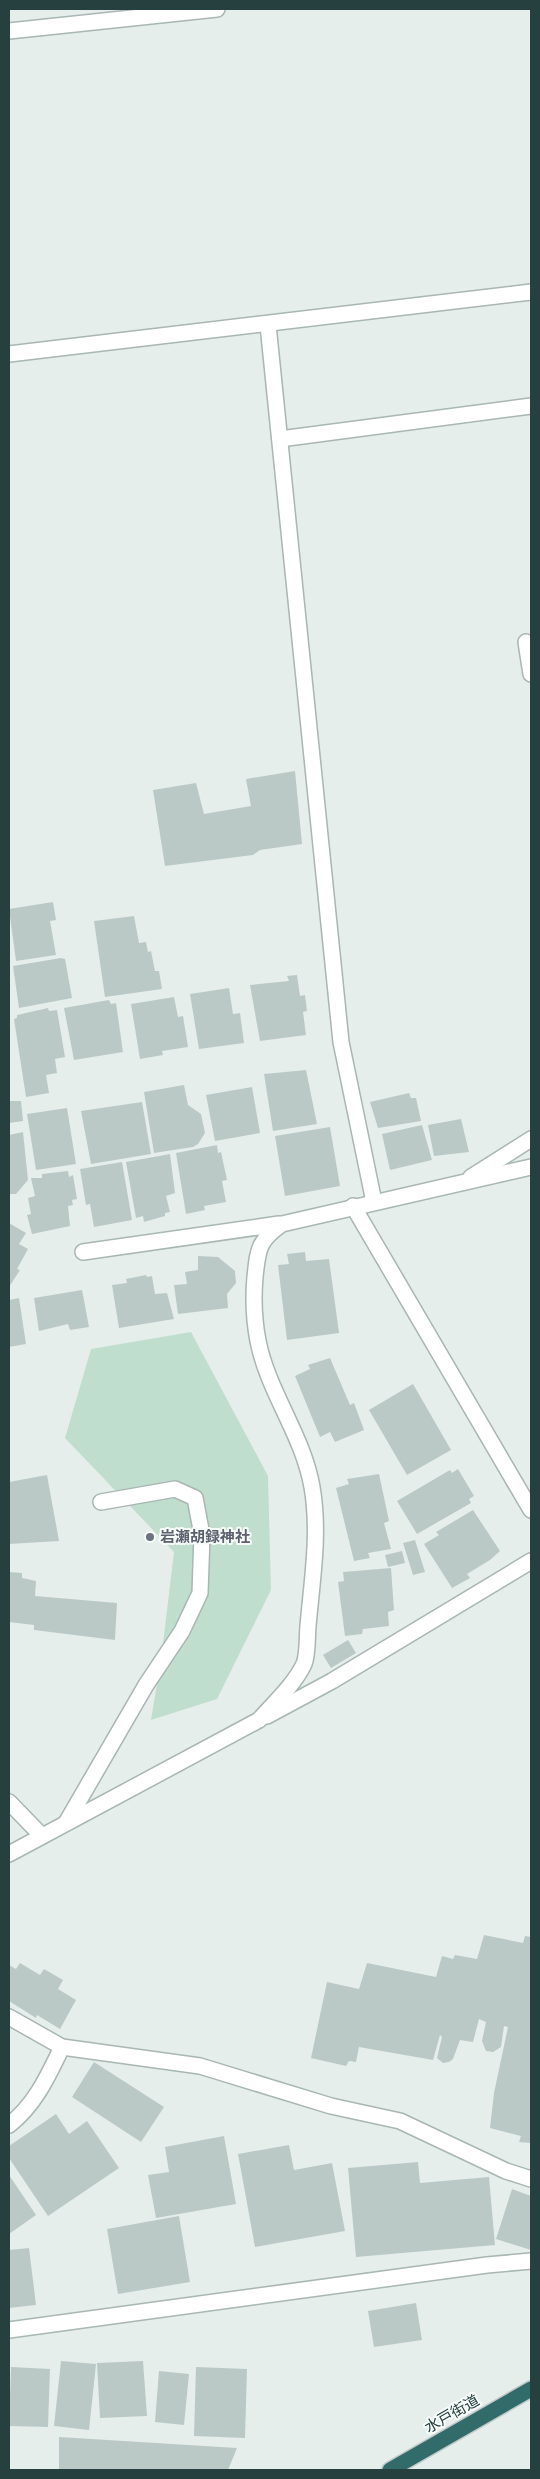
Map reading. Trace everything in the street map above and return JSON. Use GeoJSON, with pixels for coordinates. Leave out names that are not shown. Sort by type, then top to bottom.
{"type":"FeatureCollection","features":[{"type":"Feature","properties":{"kind":"highway","name":"水戸街道"},"geometry":{"type":"LineString","coordinates":[[390,2470],[531,2388]]}},
{"type":"Feature","properties":{"kind":"street"},"geometry":{"type":"LineString","coordinates":[[9,31],[217,9]]}},
{"type":"Feature","properties":{"kind":"street"},"geometry":{"type":"LineString","coordinates":[[9,354],[268,325],[531,292]]}},
{"type":"Feature","properties":{"kind":"street"},"geometry":{"type":"LineString","coordinates":[[268,325],[341,1042],[374,1202]]}},
{"type":"Feature","properties":{"kind":"street"},"geometry":{"type":"LineString","coordinates":[[280,438],[531,406]]}},
{"type":"Feature","properties":{"kind":"street"},"geometry":{"type":"LineString","coordinates":[[526,642],[531,674]]}},
{"type":"Feature","properties":{"kind":"street"},"geometry":{"type":"LineString","coordinates":[[461,1183],[531,1139]]}},
{"type":"Feature","properties":{"kind":"street"},"geometry":{"type":"LineString","coordinates":[[83,1252],[282,1224],[353,1206],[531,1167]]}},
{"type":"Feature","properties":{"kind":"street"},"geometry":{"type":"LineString","coordinates":[[353,1206],[531,1510]]}},
{"type":"Feature","properties":{"kind":"street"},"geometry":{"type":"LineString","coordinates":[[259,1720],[289,1685],[304,1662],[315,1552],[316,1517],[312,1485],[299,1442],[274,1386],[258,1343],[253,1304],[258,1249],[266,1236],[282,1224]]}},
{"type":"Feature","properties":{"kind":"street"},"geometry":{"type":"LineString","coordinates":[[66,1823],[146,1685],[182,1631],[200,1592],[202,1535],[195,1498],[175,1489],[101,1502]]}},
{"type":"Feature","properties":{"kind":"street"},"geometry":{"type":"LineString","coordinates":[[9,1854],[332,1681],[531,1561]]}},
{"type":"Feature","properties":{"kind":"street"},"geometry":{"type":"LineString","coordinates":[[9,1802],[42,1836]]}},
{"type":"Feature","properties":{"kind":"street"},"geometry":{"type":"LineString","coordinates":[[9,2017],[62,2047],[200,2066],[331,2106],[400,2121],[506,2171],[531,2179]]}},
{"type":"Feature","properties":{"kind":"street"},"geometry":{"type":"LineString","coordinates":[[9,2125],[17,2119],[39,2093],[62,2047]]}},
{"type":"Feature","properties":{"kind":"street"},"geometry":{"type":"LineString","coordinates":[[9,2330],[487,2265],[531,2261]]}},
{"type":"Feature","properties":{"kind":"green space"},"geometry":{"type":"Polygon","coordinates":[[[191,1332],[268,1476],[271,1590],[217,1699],[151,1720],[161,1660],[174,1552],[65,1438],[91,1349],[191,1332]]]}},
{"type":"Feature","properties":{"kind":"building"},"geometry":{"type":"Polygon","coordinates":[[[295,771],[302,844],[260,850],[253,855],[165,866],[153,790],[196,783],[204,814],[251,806],[246,779],[295,771]]]}},
{"type":"Feature","properties":{"kind":"building"},"geometry":{"type":"Polygon","coordinates":[[[53,902],[56,920],[50,921],[56,955],[16,961],[9,909],[53,902]]]}},
{"type":"Feature","properties":{"kind":"building"},"geometry":{"type":"Polygon","coordinates":[[[134,916],[139,943],[146,942],[148,952],[151,951],[155,971],[159,971],[162,989],[105,997],[94,921],[134,916]]]}},
{"type":"Feature","properties":{"kind":"building"},"geometry":{"type":"Polygon","coordinates":[[[61,958],[65,959],[72,998],[19,1008],[13,966],[61,958]]]}},
{"type":"Feature","properties":{"kind":"building"},"geometry":{"type":"Polygon","coordinates":[[[297,975],[300,996],[305,995],[307,1011],[303,1012],[306,1035],[260,1041],[250,985],[289,981],[287,976],[297,975]]]}},
{"type":"Feature","properties":{"kind":"building"},"geometry":{"type":"Polygon","coordinates":[[[229,988],[233,1014],[240,1013],[244,1043],[199,1049],[190,994],[229,988]]]}},
{"type":"Feature","properties":{"kind":"building"},"geometry":{"type":"Polygon","coordinates":[[[174,997],[178,1017],[183,1016],[188,1047],[162,1051],[163,1055],[140,1059],[131,1004],[174,997]]]}},
{"type":"Feature","properties":{"kind":"building"},"geometry":{"type":"Polygon","coordinates":[[[109,1000],[111,1004],[116,1003],[123,1052],[74,1060],[64,1008],[109,1000]]]}},
{"type":"Feature","properties":{"kind":"building"},"geometry":{"type":"Polygon","coordinates":[[[48,1008],[49,1011],[57,1010],[65,1057],[55,1059],[57,1073],[46,1075],[49,1093],[26,1097],[14,1019],[17,1018],[17,1015],[48,1008]]]}},
{"type":"Feature","properties":{"kind":"building"},"geometry":{"type":"Polygon","coordinates":[[[306,1070],[317,1124],[273,1131],[264,1074],[306,1070]]]}},
{"type":"Feature","properties":{"kind":"building"},"geometry":{"type":"Polygon","coordinates":[[[184,1085],[188,1105],[201,1114],[205,1133],[198,1144],[193,1147],[154,1153],[144,1092],[184,1085]]]}},
{"type":"Feature","properties":{"kind":"building"},"geometry":{"type":"Polygon","coordinates":[[[252,1087],[260,1133],[215,1141],[206,1095],[252,1087]]]}},
{"type":"Feature","properties":{"kind":"building"},"geometry":{"type":"Polygon","coordinates":[[[409,1093],[411,1098],[416,1098],[421,1121],[378,1128],[370,1102],[409,1093]]]}},
{"type":"Feature","properties":{"kind":"building"},"geometry":{"type":"Polygon","coordinates":[[[9,1101],[21,1101],[23,1121],[9,1123],[9,1101]]]}},
{"type":"Feature","properties":{"kind":"building"},"geometry":{"type":"Polygon","coordinates":[[[142,1102],[151,1154],[91,1164],[81,1111],[142,1102]]]}},
{"type":"Feature","properties":{"kind":"building"},"geometry":{"type":"Polygon","coordinates":[[[67,1108],[76,1164],[36,1170],[27,1114],[67,1108]]]}},
{"type":"Feature","properties":{"kind":"building"},"geometry":{"type":"Polygon","coordinates":[[[461,1119],[469,1152],[434,1156],[428,1125],[461,1119]]]}},
{"type":"Feature","properties":{"kind":"building"},"geometry":{"type":"Polygon","coordinates":[[[422,1125],[432,1160],[390,1170],[382,1134],[422,1125]]]}},
{"type":"Feature","properties":{"kind":"building"},"geometry":{"type":"Polygon","coordinates":[[[330,1127],[340,1186],[285,1196],[275,1136],[330,1127]]]}},
{"type":"Feature","properties":{"kind":"building"},"geometry":{"type":"Polygon","coordinates":[[[23,1132],[28,1180],[16,1194],[9,1194],[9,1135],[23,1132]]]}},
{"type":"Feature","properties":{"kind":"building"},"geometry":{"type":"Polygon","coordinates":[[[217,1145],[218,1153],[221,1152],[227,1180],[222,1181],[226,1202],[204,1206],[205,1210],[186,1214],[176,1153],[217,1145]]]}},
{"type":"Feature","properties":{"kind":"building"},"geometry":{"type":"Polygon","coordinates":[[[170,1154],[175,1193],[166,1196],[170,1212],[165,1213],[165,1216],[144,1222],[143,1216],[136,1218],[126,1162],[170,1154]]]}},
{"type":"Feature","properties":{"kind":"building"},"geometry":{"type":"Polygon","coordinates":[[[122,1162],[132,1220],[94,1227],[90,1204],[86,1205],[80,1169],[122,1162]]]}},
{"type":"Feature","properties":{"kind":"building"},"geometry":{"type":"Polygon","coordinates":[[[68,1171],[69,1177],[73,1175],[77,1199],[72,1200],[73,1205],[68,1206],[70,1226],[32,1234],[27,1215],[31,1214],[28,1198],[35,1196],[31,1178],[42,1178],[42,1174],[68,1171]]]}},
{"type":"Feature","properties":{"kind":"building"},"geometry":{"type":"Polygon","coordinates":[[[9,1223],[26,1233],[19,1244],[28,1249],[17,1269],[20,1270],[9,1287],[9,1223]]]}},
{"type":"Feature","properties":{"kind":"building"},"geometry":{"type":"Polygon","coordinates":[[[305,1252],[306,1261],[329,1259],[339,1333],[287,1340],[278,1265],[289,1264],[287,1254],[305,1252]]]}},
{"type":"Feature","properties":{"kind":"building"},"geometry":{"type":"Polygon","coordinates":[[[198,1256],[218,1257],[235,1271],[236,1283],[227,1294],[228,1308],[178,1314],[174,1285],[187,1284],[185,1272],[198,1270],[198,1256]]]}},
{"type":"Feature","properties":{"kind":"building"},"geometry":{"type":"Polygon","coordinates":[[[146,1275],[147,1277],[152,1276],[155,1294],[167,1293],[174,1319],[119,1328],[112,1285],[127,1283],[126,1279],[146,1275]]]}},
{"type":"Feature","properties":{"kind":"building"},"geometry":{"type":"Polygon","coordinates":[[[82,1290],[89,1327],[70,1330],[68,1324],[39,1331],[34,1298],[82,1290]]]}},
{"type":"Feature","properties":{"kind":"building"},"geometry":{"type":"Polygon","coordinates":[[[19,1298],[26,1344],[9,1347],[9,1300],[19,1298]]]}},
{"type":"Feature","properties":{"kind":"building"},"geometry":{"type":"Polygon","coordinates":[[[330,1358],[350,1405],[354,1403],[364,1430],[335,1442],[330,1432],[320,1437],[295,1376],[310,1369],[308,1365],[330,1358]]]}},
{"type":"Feature","properties":{"kind":"building"},"geometry":{"type":"Polygon","coordinates":[[[413,1384],[451,1450],[407,1475],[369,1410],[413,1384]]]}},
{"type":"Feature","properties":{"kind":"building"},"geometry":{"type":"Polygon","coordinates":[[[458,1469],[474,1496],[469,1499],[471,1503],[417,1534],[397,1501],[450,1470],[452,1473],[458,1469]]]}},
{"type":"Feature","properties":{"kind":"building"},"geometry":{"type":"Polygon","coordinates":[[[379,1474],[389,1521],[384,1523],[391,1549],[368,1553],[370,1558],[354,1561],[336,1488],[349,1484],[347,1479],[379,1474]]]}},
{"type":"Feature","properties":{"kind":"building"},"geometry":{"type":"Polygon","coordinates":[[[47,1475],[59,1541],[9,1544],[9,1482],[47,1475]]]}},
{"type":"Feature","properties":{"kind":"building"},"geometry":{"type":"Polygon","coordinates":[[[473,1510],[500,1551],[490,1560],[467,1574],[470,1578],[452,1588],[424,1544],[439,1535],[436,1532],[473,1510]]]}},
{"type":"Feature","properties":{"kind":"building"},"geometry":{"type":"Polygon","coordinates":[[[415,1540],[425,1572],[413,1575],[403,1543],[415,1540]]]}},
{"type":"Feature","properties":{"kind":"building"},"geometry":{"type":"Polygon","coordinates":[[[402,1551],[405,1563],[388,1567],[385,1555],[402,1551]]]}},
{"type":"Feature","properties":{"kind":"building"},"geometry":{"type":"Polygon","coordinates":[[[391,1568],[394,1610],[388,1612],[389,1626],[363,1629],[362,1634],[345,1636],[338,1582],[344,1581],[343,1572],[391,1568]]]}},
{"type":"Feature","properties":{"kind":"building"},"geometry":{"type":"Polygon","coordinates":[[[9,1572],[22,1573],[22,1578],[36,1581],[35,1596],[117,1603],[115,1640],[34,1630],[34,1625],[9,1622],[9,1572]]]}},
{"type":"Feature","properties":{"kind":"building"},"geometry":{"type":"Polygon","coordinates":[[[348,1640],[356,1653],[331,1668],[323,1655],[348,1640]]]}},
{"type":"Feature","properties":{"kind":"building"},"geometry":{"type":"Polygon","coordinates":[[[484,1935],[523,1943],[525,1936],[531,1937],[531,2143],[519,2142],[521,2136],[490,2128],[494,2093],[508,2027],[504,2026],[501,2047],[493,2052],[486,2051],[482,2041],[486,2022],[479,2019],[473,2042],[460,2040],[453,2059],[443,2063],[437,2058],[442,2037],[440,2035],[433,2060],[359,2047],[356,2062],[349,2061],[346,2066],[311,2058],[327,1982],[359,1989],[367,1963],[436,1977],[442,1956],[453,1959],[455,1955],[477,1959],[484,1935]]]}},
{"type":"Feature","properties":{"kind":"building"},"geometry":{"type":"Polygon","coordinates":[[[20,1963],[40,1975],[44,1969],[63,1980],[58,1989],[76,2000],[60,2029],[37,2015],[36,2018],[9,2001],[9,1965],[16,1969],[20,1963]]]}},
{"type":"Feature","properties":{"kind":"building"},"geometry":{"type":"Polygon","coordinates":[[[94,2062],[164,2107],[141,2142],[72,2097],[94,2062]]]}},
{"type":"Feature","properties":{"kind":"building"},"geometry":{"type":"Polygon","coordinates":[[[56,2114],[69,2134],[87,2121],[119,2168],[48,2216],[9,2158],[9,2146],[56,2114]]]}},
{"type":"Feature","properties":{"kind":"building"},"geometry":{"type":"Polygon","coordinates":[[[224,2136],[236,2204],[156,2218],[148,2175],[169,2172],[165,2147],[224,2136]]]}},
{"type":"Feature","properties":{"kind":"building"},"geometry":{"type":"Polygon","coordinates":[[[289,2145],[294,2170],[332,2163],[345,2231],[255,2247],[238,2154],[289,2145]]]}},
{"type":"Feature","properties":{"kind":"building"},"geometry":{"type":"Polygon","coordinates":[[[418,2162],[420,2183],[489,2177],[495,2245],[356,2257],[348,2168],[418,2162]]]}},
{"type":"Feature","properties":{"kind":"building"},"geometry":{"type":"Polygon","coordinates":[[[9,2175],[36,2215],[9,2234],[9,2175]]]}},
{"type":"Feature","properties":{"kind":"building"},"geometry":{"type":"Polygon","coordinates":[[[512,2189],[531,2196],[531,2250],[496,2239],[512,2189]]]}},
{"type":"Feature","properties":{"kind":"building"},"geometry":{"type":"Polygon","coordinates":[[[179,2216],[190,2282],[118,2294],[107,2229],[179,2216]]]}},
{"type":"Feature","properties":{"kind":"building"},"geometry":{"type":"Polygon","coordinates":[[[29,2248],[36,2305],[9,2308],[9,2250],[29,2248]]]}},
{"type":"Feature","properties":{"kind":"building"},"geometry":{"type":"Polygon","coordinates":[[[416,2303],[422,2340],[374,2347],[368,2311],[416,2303]]]}},
{"type":"Feature","properties":{"kind":"building"},"geometry":{"type":"Polygon","coordinates":[[[61,2361],[96,2364],[89,2430],[54,2426],[61,2361]]]}},
{"type":"Feature","properties":{"kind":"building"},"geometry":{"type":"Polygon","coordinates":[[[143,2361],[147,2416],[100,2418],[97,2363],[143,2361]]]}},
{"type":"Feature","properties":{"kind":"building"},"geometry":{"type":"Polygon","coordinates":[[[11,2367],[50,2369],[48,2427],[9,2426],[11,2367]]]}},
{"type":"Feature","properties":{"kind":"building"},"geometry":{"type":"Polygon","coordinates":[[[196,2367],[247,2369],[245,2438],[194,2436],[196,2367]]]}},
{"type":"Feature","properties":{"kind":"building"},"geometry":{"type":"Polygon","coordinates":[[[159,2371],[189,2374],[184,2425],[155,2422],[159,2371]]]}},
{"type":"Feature","properties":{"kind":"building"},"geometry":{"type":"Polygon","coordinates":[[[59,2437],[237,2448],[228,2470],[59,2470],[59,2437]]]}},
{"type":"Feature","properties":{"kind":"place","name":"岩瀬胡録神社"},"geometry":{"type":"Point","coordinates":[150,1537]}}]}
